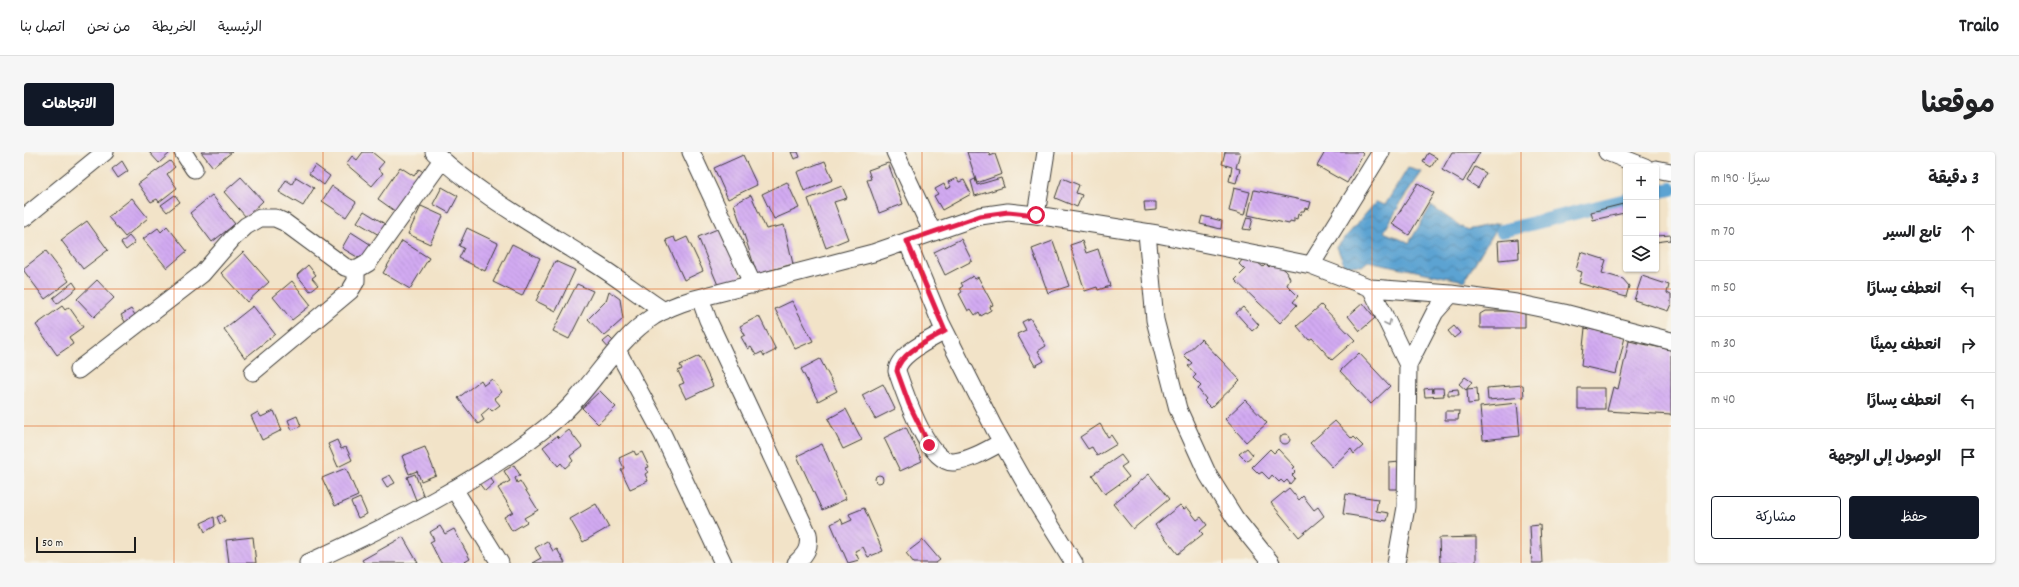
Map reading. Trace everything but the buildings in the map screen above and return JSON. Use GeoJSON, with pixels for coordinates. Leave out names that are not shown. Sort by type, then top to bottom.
{"type":"FeatureCollection","features":[{"type":"Feature","properties":{"kind":"street"},"geometry":{"type":"LineString","coordinates":[[24,218],[105,152]]}},
{"type":"Feature","properties":{"kind":"street"},"geometry":{"type":"LineString","coordinates":[[183,152],[194,169]]}},
{"type":"Feature","properties":{"kind":"street"},"geometry":{"type":"LineString","coordinates":[[691,152],[753,285]]}},
{"type":"Feature","properties":{"kind":"street"},"geometry":{"type":"LineString","coordinates":[[894,152],[932,231]]}},
{"type":"Feature","properties":{"kind":"street"},"geometry":{"type":"LineString","coordinates":[[1036,215],[1046,152]]}},
{"type":"Feature","properties":{"kind":"street"},"geometry":{"type":"LineString","coordinates":[[1311,265],[1381,152]]}},
{"type":"Feature","properties":{"kind":"street"},"geometry":{"type":"LineString","coordinates":[[1608,152],[1638,164]]}},
{"type":"Feature","properties":{"kind":"street"},"geometry":{"type":"LineString","coordinates":[[78,370],[202,274],[233,238],[246,226],[260,218],[275,218],[284,222],[345,267],[356,270],[365,265],[376,254],[437,156],[494,199],[537,228],[592,261],[664,311]]}},
{"type":"Feature","properties":{"kind":"street"},"geometry":{"type":"LineString","coordinates":[[1659,170],[1671,172]]}},
{"type":"Feature","properties":{"kind":"street"},"geometry":{"type":"LineString","coordinates":[[308,563],[363,538],[454,489],[517,449],[555,420],[586,390],[617,350],[635,331],[654,316],[674,305],[873,253],[932,231],[980,216],[1008,212],[1147,232],[1311,265],[1371,288],[1451,294],[1516,303],[1564,313],[1671,341]]}},
{"type":"Feature","properties":{"kind":"street"},"geometry":{"type":"LineString","coordinates":[[1147,232],[1155,320],[1178,409],[1208,475],[1235,518],[1271,563]]}},
{"type":"Feature","properties":{"kind":"street"},"geometry":{"type":"LineString","coordinates":[[907,241],[945,331],[1002,442],[1036,502],[1074,563]]}},
{"type":"Feature","properties":{"kind":"street"},"geometry":{"type":"LineString","coordinates":[[253,372],[350,290],[356,281],[356,270]]}},
{"type":"Feature","properties":{"kind":"street"},"geometry":{"type":"LineString","coordinates":[[1371,288],[1408,365]]}},
{"type":"Feature","properties":{"kind":"street"},"geometry":{"type":"LineString","coordinates":[[1396,563],[1401,543],[1406,507],[1408,365],[1435,312],[1451,294]]}},
{"type":"Feature","properties":{"kind":"street"},"geometry":{"type":"LineString","coordinates":[[700,298],[708,320],[806,530],[808,548],[805,555],[796,563]]}},
{"type":"Feature","properties":{"kind":"street"},"geometry":{"type":"LineString","coordinates":[[945,331],[908,354],[897,366],[897,371],[909,404],[926,438],[944,460],[952,462],[967,459],[1002,442]]}},
{"type":"Feature","properties":{"kind":"street"},"geometry":{"type":"LineString","coordinates":[[617,350],[664,435],[723,563]]}},
{"type":"Feature","properties":{"kind":"street"},"geometry":{"type":"LineString","coordinates":[[454,489],[500,563]]}},
{"type":"Feature","properties":{"kind":"water"},"geometry":{"type":"Polygon","coordinates":[[[1408,168],[1422,172],[1403,199],[1384,232],[1409,243],[1431,206],[1466,230],[1499,223],[1464,281],[1368,261],[1362,266],[1344,265],[1337,247],[1376,202],[1385,205],[1408,168]]]}},
{"type":"Feature","properties":{"kind":"waterway"},"geometry":{"type":"LineString","coordinates":[[1659,191],[1671,189]]}},
{"type":"Feature","properties":{"kind":"waterway"},"geometry":{"type":"LineString","coordinates":[[1502,231],[1623,201]]}},
{"type":"Feature","properties":{"kind":"route"},"geometry":{"type":"LineString","coordinates":[[929,445],[909,404],[897,371],[897,366],[908,354],[945,331],[907,241],[932,231],[980,216],[1008,212],[1036,215]]}}]}
